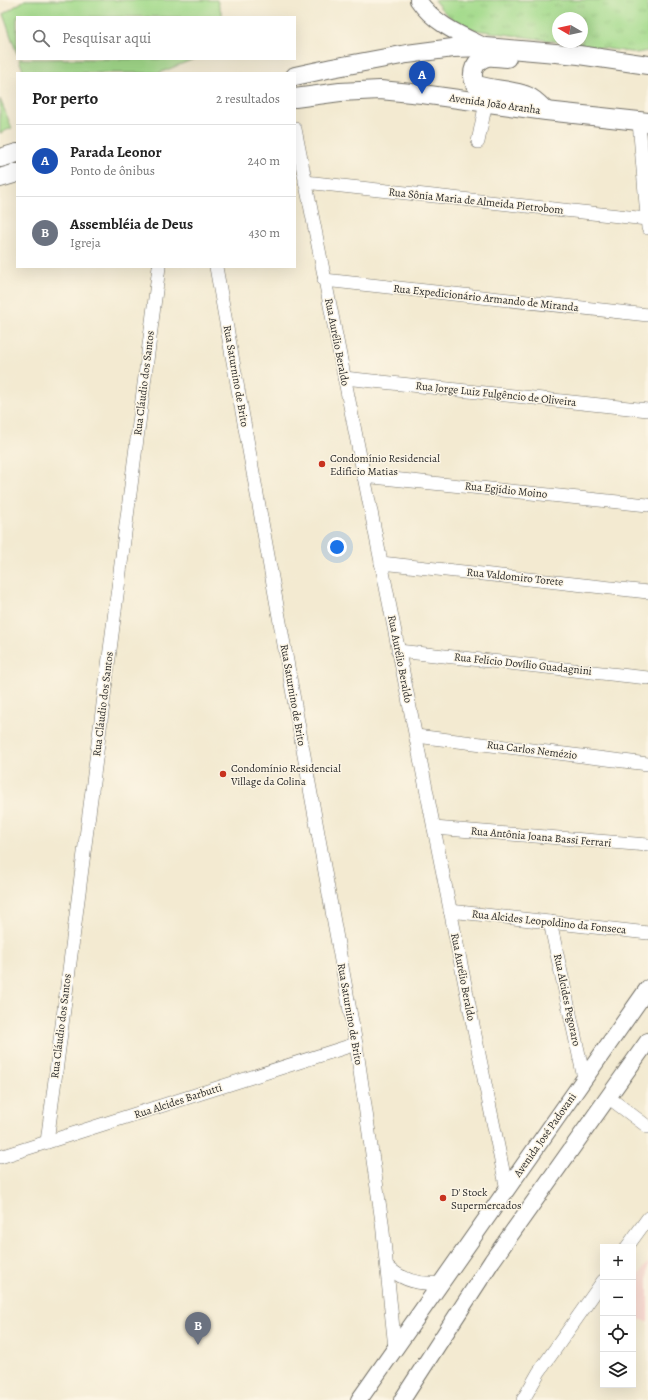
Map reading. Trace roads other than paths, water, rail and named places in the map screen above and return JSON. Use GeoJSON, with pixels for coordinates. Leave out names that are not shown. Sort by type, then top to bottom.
{"type":"FeatureCollection","features":[{"type":"Feature","properties":{"kind":"main road"},"geometry":{"type":"LineString","coordinates":[[296,76],[407,54],[453,48],[486,47],[579,55],[648,65]]}},
{"type":"Feature","properties":{"kind":"main road"},"geometry":{"type":"LineString","coordinates":[[546,111],[537,102],[523,94],[485,88],[475,84],[472,78],[473,70],[478,62],[488,57],[563,63],[570,61],[579,55]]}},
{"type":"Feature","properties":{"kind":"main road","name":"Avenida João Aranha"},"geometry":{"type":"LineString","coordinates":[[296,98],[340,92],[380,90],[644,122]]}},
{"type":"Feature","properties":{"kind":"main road"},"geometry":{"type":"LineString","coordinates":[[0,158],[16,153]]}},
{"type":"Feature","properties":{"kind":"main road"},"geometry":{"type":"LineString","coordinates":[[0,178],[16,173]]}},
{"type":"Feature","properties":{"kind":"street"},"geometry":{"type":"LineString","coordinates":[[418,0],[432,16],[449,29],[486,47]]}},
{"type":"Feature","properties":{"kind":"street"},"geometry":{"type":"LineString","coordinates":[[629,63],[648,57]]}},
{"type":"Feature","properties":{"kind":"street"},"geometry":{"type":"LineString","coordinates":[[478,142],[486,102]]}},
{"type":"Feature","properties":{"kind":"street"},"geometry":{"type":"LineString","coordinates":[[644,122],[648,224]]}},
{"type":"Feature","properties":{"kind":"street","name":"Rua Aurélio Beraldo"},"geometry":{"type":"LineString","coordinates":[[296,134],[363,476],[507,1190]]}},
{"type":"Feature","properties":{"kind":"street","name":"Rua Sônia Maria de Almeida Pietrobom"},"geometry":{"type":"LineString","coordinates":[[305,182],[648,224]]}},
{"type":"Feature","properties":{"kind":"street","name":"Rua Cláudio dos Santos"},"geometry":{"type":"LineString","coordinates":[[47,1142],[159,268]]}},
{"type":"Feature","properties":{"kind":"street","name":"Rua Saturnino de Brito"},"geometry":{"type":"LineString","coordinates":[[216,268],[356,1044],[382,1222],[396,1348]]}},
{"type":"Feature","properties":{"kind":"street","name":"Rua Expedicionário Armando de Miranda"},"geometry":{"type":"LineString","coordinates":[[324,280],[648,315]]}},
{"type":"Feature","properties":{"kind":"street","name":"Rua Jorge Luiz Fulgêncio de Oliveira"},"geometry":{"type":"LineString","coordinates":[[344,378],[648,410]]}},
{"type":"Feature","properties":{"kind":"street","name":"Rua Egjídio Moino"},"geometry":{"type":"LineString","coordinates":[[363,476],[648,505]]}},
{"type":"Feature","properties":{"kind":"street","name":"Rua Valdomiro Torete"},"geometry":{"type":"LineString","coordinates":[[381,563],[648,592]]}},
{"type":"Feature","properties":{"kind":"street","name":"Rua Felício Dovílio Guadagnini"},"geometry":{"type":"LineString","coordinates":[[398,651],[648,678]]}},
{"type":"Feature","properties":{"kind":"street","name":"Rua Carlos Nemézio"},"geometry":{"type":"LineString","coordinates":[[416,736],[648,764]]}},
{"type":"Feature","properties":{"kind":"street","name":"Rua Antônia Joana Bassi Ferrari"},"geometry":{"type":"LineString","coordinates":[[434,828],[648,845]]}},
{"type":"Feature","properties":{"kind":"street","name":"Rua Alcides Leopoldino da Fonseca"},"geometry":{"type":"LineString","coordinates":[[450,911],[648,933]]}},
{"type":"Feature","properties":{"kind":"street","name":"Rua Alcides Pegoraro"},"geometry":{"type":"LineString","coordinates":[[550,922],[584,1078]]}},
{"type":"Feature","properties":{"kind":"street","name":"Avenida José Padovani"},"geometry":{"type":"LineString","coordinates":[[359,1400],[648,988]]}},
{"type":"Feature","properties":{"kind":"street"},"geometry":{"type":"LineString","coordinates":[[402,1400],[492,1261],[648,1041]]}},
{"type":"Feature","properties":{"kind":"street","name":"Rua Alcides Barbutti"},"geometry":{"type":"LineString","coordinates":[[0,1157],[356,1044]]}},
{"type":"Feature","properties":{"kind":"street"},"geometry":{"type":"LineString","coordinates":[[608,1097],[648,1126]]}},
{"type":"Feature","properties":{"kind":"street"},"geometry":{"type":"LineString","coordinates":[[629,1244],[648,1218]]}},
{"type":"Feature","properties":{"kind":"street"},"geometry":{"type":"LineString","coordinates":[[387,1266],[394,1273],[404,1278],[417,1282],[441,1284]]}},
{"type":"Feature","properties":{"kind":"street"},"geometry":{"type":"LineString","coordinates":[[523,1400],[539,1372],[600,1285]]}},
{"type":"Feature","properties":{"kind":"place","name":"Parada Leonor"},"geometry":{"type":"Point","coordinates":[422,94]}},
{"type":"Feature","properties":{"kind":"place","name":"Condomínio Residencial Edifício Matias"},"geometry":{"type":"Point","coordinates":[322,464]}},
{"type":"Feature","properties":{"kind":"place","name":"Condomínio Residencial Village da Colina"},"geometry":{"type":"Point","coordinates":[223,774]}},
{"type":"Feature","properties":{"kind":"place","name":"D' Stock Supermercados"},"geometry":{"type":"Point","coordinates":[443,1198]}},
{"type":"Feature","properties":{"kind":"place","name":"Assembléia de Deus"},"geometry":{"type":"Point","coordinates":[198,1345]}}]}
